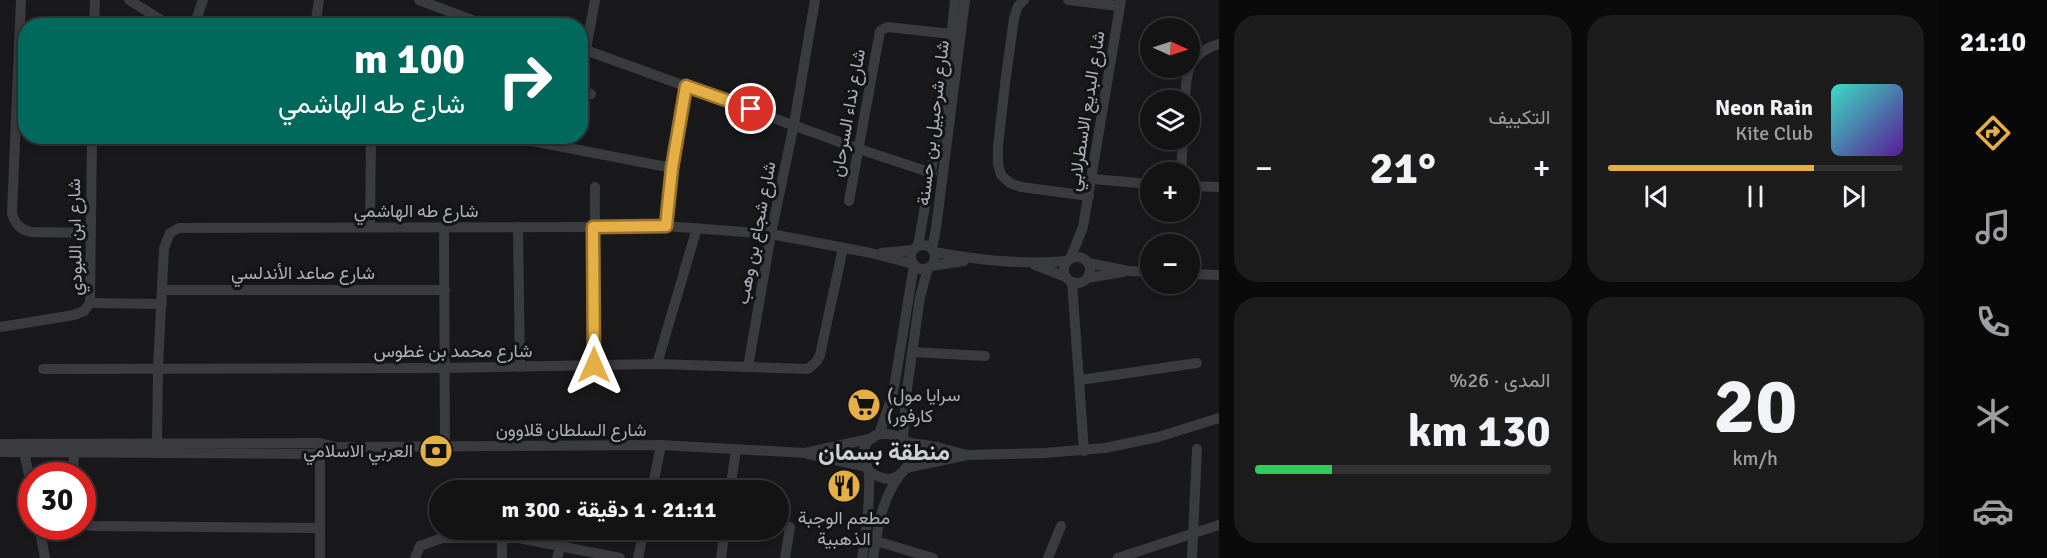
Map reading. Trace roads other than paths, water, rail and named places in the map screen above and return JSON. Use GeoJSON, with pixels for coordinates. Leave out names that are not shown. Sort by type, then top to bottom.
{"type":"FeatureCollection","features":[{"type":"Feature","properties":{"kind":"street"},"geometry":{"type":"LineString","coordinates":[[20,18],[21,0]]}},
{"type":"Feature","properties":{"kind":"street"},"geometry":{"type":"LineString","coordinates":[[94,18],[95,0]]}},
{"type":"Feature","properties":{"kind":"street"},"geometry":{"type":"LineString","coordinates":[[129,0],[158,18]]}},
{"type":"Feature","properties":{"kind":"street"},"geometry":{"type":"LineString","coordinates":[[197,18],[203,0]]}},
{"type":"Feature","properties":{"kind":"street"},"geometry":{"type":"LineString","coordinates":[[316,18],[319,0]]}},
{"type":"Feature","properties":{"kind":"street"},"geometry":{"type":"LineString","coordinates":[[419,0],[465,18]]}},
{"type":"Feature","properties":{"kind":"street"},"geometry":{"type":"LineString","coordinates":[[588,28],[595,0]]}},
{"type":"Feature","properties":{"kind":"street","name":"شارع شجاع بن وهب"},"geometry":{"type":"LineString","coordinates":[[748,367],[815,0]]}},
{"type":"Feature","properties":{"kind":"street","name":"شارع شرحبيل بن حسنة"},"geometry":{"type":"LineString","coordinates":[[916,248],[932,173],[947,80],[955,0]]}},
{"type":"Feature","properties":{"kind":"street","name":"شارع شرحبيل بن حسنة"},"geometry":{"type":"LineString","coordinates":[[933,250],[965,0]]}},
{"type":"Feature","properties":{"kind":"street"},"geometry":{"type":"LineString","coordinates":[[1024,0],[1018,6],[1014,18],[1005,84],[998,146],[998,164],[1001,175],[1010,183],[1021,188],[1089,196]]}},
{"type":"Feature","properties":{"kind":"street"},"geometry":{"type":"LineString","coordinates":[[1068,0],[1120,3]]}},
{"type":"Feature","properties":{"kind":"street","name":"شارع البديع الاسطرلابي"},"geometry":{"type":"LineString","coordinates":[[1069,260],[1083,227],[1120,3]]}},
{"type":"Feature","properties":{"kind":"street","name":"شارع نداء السرحان"},"geometry":{"type":"LineString","coordinates":[[849,201],[880,31],[887,27],[952,34]]}},
{"type":"Feature","properties":{"kind":"street"},"geometry":{"type":"LineString","coordinates":[[1185,90],[1186,77],[1191,64],[1199,54],[1219,44]]}},
{"type":"Feature","properties":{"kind":"street"},"geometry":{"type":"LineString","coordinates":[[588,50],[932,173]]}},
{"type":"Feature","properties":{"kind":"street"},"geometry":{"type":"LineString","coordinates":[[18,71],[12,213],[14,221],[24,231],[90,233]]}},
{"type":"Feature","properties":{"kind":"street"},"geometry":{"type":"LineString","coordinates":[[666,226],[672,168],[686,86]]}},
{"type":"Feature","properties":{"kind":"street","name":"شارع ابن اللبودي"},"geometry":{"type":"LineString","coordinates":[[92,144],[90,303],[162,304]]}},
{"type":"Feature","properties":{"kind":"street"},"geometry":{"type":"LineString","coordinates":[[370,227],[371,144]]}},
{"type":"Feature","properties":{"kind":"street"},"geometry":{"type":"LineString","coordinates":[[548,144],[672,168]]}},
{"type":"Feature","properties":{"kind":"street"},"geometry":{"type":"LineString","coordinates":[[1092,179],[1140,183]]}},
{"type":"Feature","properties":{"kind":"street"},"geometry":{"type":"LineString","coordinates":[[1200,186],[1219,187]]}},
{"type":"Feature","properties":{"kind":"street"},"geometry":{"type":"LineString","coordinates":[[594,365],[595,187]]}},
{"type":"Feature","properties":{"kind":"street","name":"شارع طه الهاشمي"},"geometry":{"type":"LineString","coordinates":[[157,443],[158,367],[166,241],[170,233],[179,228],[666,226],[771,234],[871,253],[913,265]]}},
{"type":"Feature","properties":{"kind":"street"},"geometry":{"type":"LineString","coordinates":[[444,227],[445,447]]}},
{"type":"Feature","properties":{"kind":"street"},"geometry":{"type":"LineString","coordinates":[[518,227],[520,368]]}},
{"type":"Feature","properties":{"kind":"street","name":"شارع البديع الاسطرلابي"},"geometry":{"type":"LineString","coordinates":[[1083,227],[1087,261]]}},
{"type":"Feature","properties":{"kind":"street"},"geometry":{"type":"LineString","coordinates":[[657,364],[697,228]]}},
{"type":"Feature","properties":{"kind":"street"},"geometry":{"type":"LineString","coordinates":[[862,558],[868,519],[868,468],[865,451],[876,436],[893,394],[913,265],[911,260],[916,248],[926,245],[933,250],[975,259],[1032,264],[1078,257],[1129,271],[1140,272]]}},
{"type":"Feature","properties":{"kind":"street","name":"شارع محمد بن غطوس"},"geometry":{"type":"LineString","coordinates":[[43,369],[520,368],[657,364],[808,369],[820,355],[843,248]]}},
{"type":"Feature","properties":{"kind":"street","name":"شارع طه الهاشمي"},"geometry":{"type":"LineString","coordinates":[[871,253],[916,248]]}},
{"type":"Feature","properties":{"kind":"street"},"geometry":{"type":"LineString","coordinates":[[873,558],[883,505],[910,455],[904,441],[906,396],[922,287],[935,259],[933,250]]}},
{"type":"Feature","properties":{"kind":"street"},"geometry":{"type":"LineString","coordinates":[[913,265],[921,269],[975,259]]}},
{"type":"Feature","properties":{"kind":"street"},"geometry":{"type":"LineString","coordinates":[[1069,260],[1064,269],[1069,279],[1074,318],[1084,451]]}},
{"type":"Feature","properties":{"kind":"street"},"geometry":{"type":"LineString","coordinates":[[1074,318],[1090,271],[1087,261]]}},
{"type":"Feature","properties":{"kind":"street"},"geometry":{"type":"LineString","coordinates":[[1032,264],[1069,279],[1086,280],[1129,271]]}},
{"type":"Feature","properties":{"kind":"street"},"geometry":{"type":"LineString","coordinates":[[1200,274],[1219,275]]}},
{"type":"Feature","properties":{"kind":"street","name":"شارع صاعد الأندلسي"},"geometry":{"type":"LineString","coordinates":[[162,290],[445,290]]}},
{"type":"Feature","properties":{"kind":"street"},"geometry":{"type":"LineString","coordinates":[[0,327],[74,315],[84,311],[90,303]]}},
{"type":"Feature","properties":{"kind":"street"},"geometry":{"type":"LineString","coordinates":[[912,352],[985,356]]}},
{"type":"Feature","properties":{"kind":"street"},"geometry":{"type":"LineString","coordinates":[[1080,380],[1197,363]]}},
{"type":"Feature","properties":{"kind":"street"},"geometry":{"type":"LineString","coordinates":[[868,468],[880,478],[894,478],[903,471],[967,455],[1084,451],[1132,443],[1219,418]]}},
{"type":"Feature","properties":{"kind":"street"},"geometry":{"type":"LineString","coordinates":[[876,436],[892,434],[904,441],[967,455]]}},
{"type":"Feature","properties":{"kind":"street","name":"شارع السلطان قلاوون"},"geometry":{"type":"LineString","coordinates":[[805,453],[876,436]]}},
{"type":"Feature","properties":{"kind":"street","name":"شارع السلطان قلاوون"},"geometry":{"type":"LineString","coordinates":[[0,444],[157,443],[320,448]]}},
{"type":"Feature","properties":{"kind":"street"},"geometry":{"type":"LineString","coordinates":[[654,480],[662,446]]}},
{"type":"Feature","properties":{"kind":"street","name":"شارع السلطان قلاوون"},"geometry":{"type":"LineString","coordinates":[[0,452],[336,447],[662,446],[805,453],[868,468]]}},
{"type":"Feature","properties":{"kind":"street"},"geometry":{"type":"LineString","coordinates":[[320,448],[320,558]]}},
{"type":"Feature","properties":{"kind":"street"},"geometry":{"type":"LineString","coordinates":[[1192,558],[1197,449]]}},
{"type":"Feature","properties":{"kind":"street"},"geometry":{"type":"LineString","coordinates":[[732,480],[736,450]]}},
{"type":"Feature","properties":{"kind":"street"},"geometry":{"type":"LineString","coordinates":[[24,452],[26,462]]}},
{"type":"Feature","properties":{"kind":"street"},"geometry":{"type":"LineString","coordinates":[[74,452],[74,462]]}},
{"type":"Feature","properties":{"kind":"street"},"geometry":{"type":"LineString","coordinates":[[1118,558],[1219,525]]}},
{"type":"Feature","properties":{"kind":"street"},"geometry":{"type":"LineString","coordinates":[[96,526],[319,528]]}},
{"type":"Feature","properties":{"kind":"street"},"geometry":{"type":"LineString","coordinates":[[1048,558],[1061,526]]}},
{"type":"Feature","properties":{"kind":"street"},"geometry":{"type":"LineString","coordinates":[[784,558],[790,527]]}},
{"type":"Feature","properties":{"kind":"street"},"geometry":{"type":"LineString","coordinates":[[42,540],[45,558]]}},
{"type":"Feature","properties":{"kind":"street"},"geometry":{"type":"LineString","coordinates":[[415,558],[420,546],[435,540]]}},
{"type":"Feature","properties":{"kind":"street"},"geometry":{"type":"LineString","coordinates":[[502,540],[502,558]]}},
{"type":"Feature","properties":{"kind":"street"},"geometry":{"type":"LineString","coordinates":[[531,540],[620,558]]}},
{"type":"Feature","properties":{"kind":"street"},"geometry":{"type":"LineString","coordinates":[[638,558],[642,540]]}},
{"type":"Feature","properties":{"kind":"street"},"geometry":{"type":"LineString","coordinates":[[721,558],[724,540]]}},
{"type":"Feature","properties":{"kind":"street"},"geometry":{"type":"LineString","coordinates":[[876,541],[933,558]]}},
{"type":"Feature","properties":{"kind":"street"},"geometry":{"type":"LineString","coordinates":[[557,558],[561,545]]}},
{"type":"Feature","properties":{"kind":"place","name":"(سرايا مول (كارفور"},"geometry":{"type":"Point","coordinates":[864,405]}},
{"type":"Feature","properties":{"kind":"place","name":"العربي الاسلامي"},"geometry":{"type":"Point","coordinates":[436,451]}},
{"type":"Feature","properties":{"kind":"place","name":"مطعم الوجبة الذهبية"},"geometry":{"type":"Point","coordinates":[844,486]}},
{"type":"Feature","properties":{"kind":"district","name":"منطقة بسمان"},"geometry":{"type":"Point","coordinates":[884,452]}}]}
